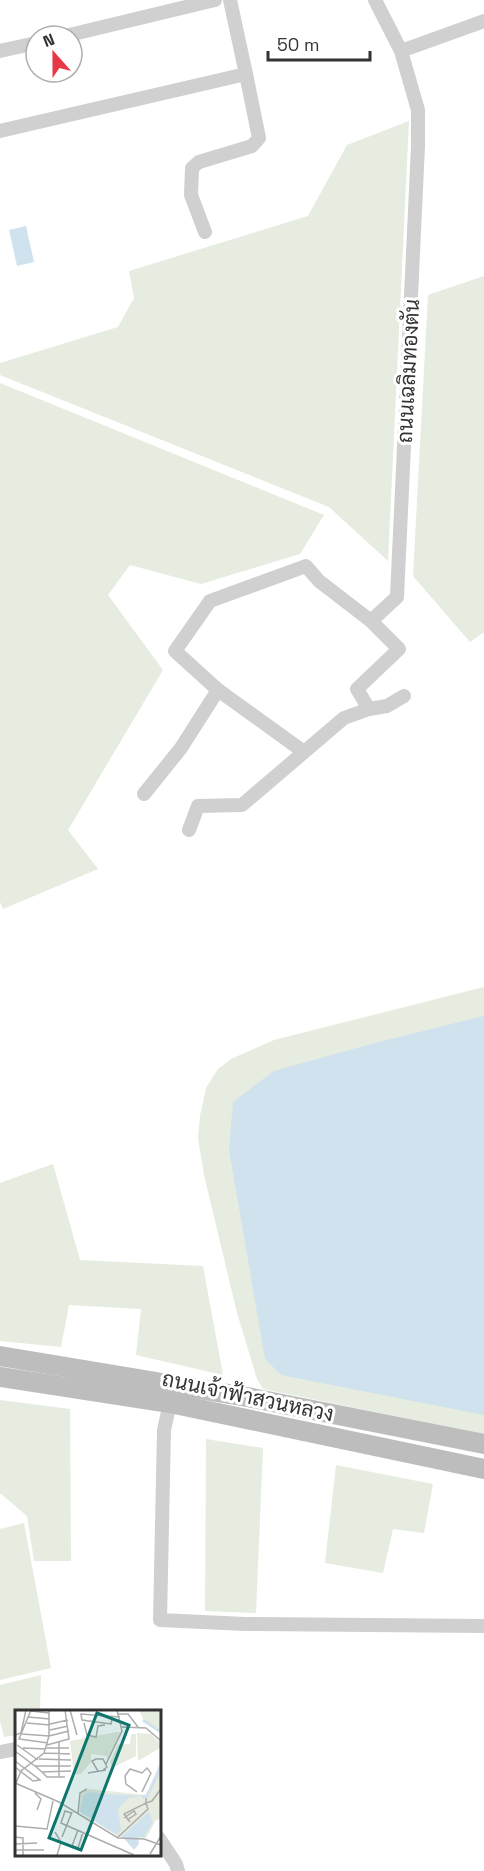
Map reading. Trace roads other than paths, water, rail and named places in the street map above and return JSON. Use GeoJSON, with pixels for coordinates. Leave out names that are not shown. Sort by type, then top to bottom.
{"type":"FeatureCollection","features":[{"type":"Feature","properties":{"kind":"main road","name":"ถนนเจ้าฟ้าสวนหลวง"},"geometry":{"type":"LineString","coordinates":[[0,1356],[214,1390],[484,1444]]}},
{"type":"Feature","properties":{"kind":"main road","name":"ถนนเจ้าฟ้าสวนหลวง"},"geometry":{"type":"LineString","coordinates":[[0,1377],[170,1403],[484,1469]]}},
{"type":"Feature","properties":{"kind":"street"},"geometry":{"type":"LineString","coordinates":[[84,31],[215,0]]}},
{"type":"Feature","properties":{"kind":"street"},"geometry":{"type":"LineString","coordinates":[[205,232],[191,195],[192,168],[199,162],[252,146],[258,138],[230,0]]}},
{"type":"Feature","properties":{"kind":"street","name":"ถนนเฉลิมทองตัน"},"geometry":{"type":"LineString","coordinates":[[371,621],[397,597],[418,146],[418,110],[401,51],[375,0]]}},
{"type":"Feature","properties":{"kind":"street"},"geometry":{"type":"LineString","coordinates":[[401,51],[484,21]]}},
{"type":"Feature","properties":{"kind":"street"},"geometry":{"type":"LineString","coordinates":[[0,51],[24,46]]}},
{"type":"Feature","properties":{"kind":"street"},"geometry":{"type":"LineString","coordinates":[[0,131],[246,74]]}},
{"type":"Feature","properties":{"kind":"street"},"geometry":{"type":"LineString","coordinates":[[304,752],[218,690],[175,651],[210,601],[306,566],[319,581],[371,621],[399,649],[357,689],[369,709]]}},
{"type":"Feature","properties":{"kind":"street"},"geometry":{"type":"LineString","coordinates":[[144,794],[181,748],[218,690]]}},
{"type":"Feature","properties":{"kind":"street"},"geometry":{"type":"LineString","coordinates":[[189,830],[198,806],[242,805],[344,718],[369,709],[387,706],[404,696]]}},
{"type":"Feature","properties":{"kind":"street"},"geometry":{"type":"LineString","coordinates":[[170,1403],[164,1430],[160,1620],[245,1624],[484,1626]]}},
{"type":"Feature","properties":{"kind":"street"},"geometry":{"type":"LineString","coordinates":[[0,1752],[15,1749]]}},
{"type":"Feature","properties":{"kind":"street"},"geometry":{"type":"LineString","coordinates":[[160,1840],[178,1871]]}},
{"type":"Feature","properties":{"kind":"water"},"geometry":{"type":"Polygon","coordinates":[[[26,226],[34,262],[17,266],[9,230],[26,226]]]}},
{"type":"Feature","properties":{"kind":"water"},"geometry":{"type":"Polygon","coordinates":[[[484,1016],[484,1415],[281,1375],[265,1359],[229,1150],[233,1102],[274,1071],[484,1016]]]}}]}
